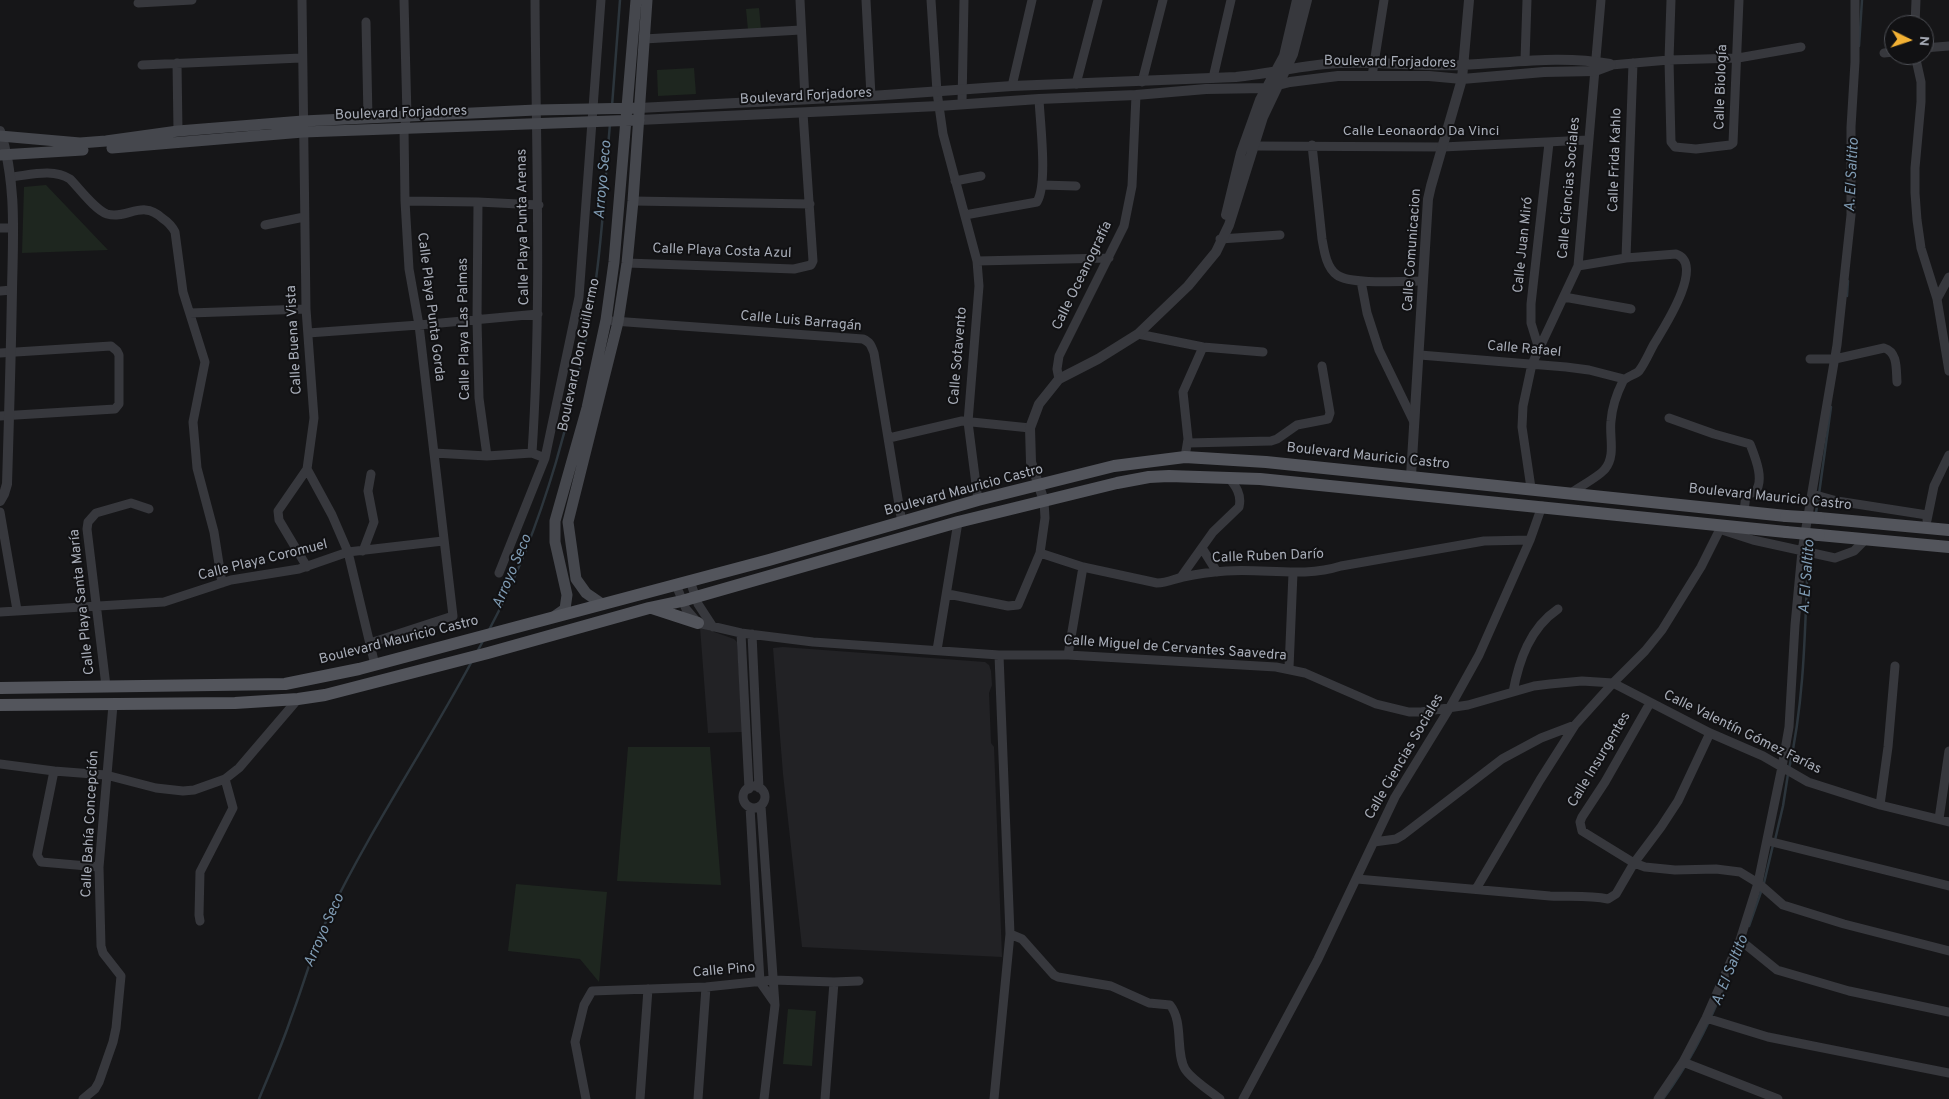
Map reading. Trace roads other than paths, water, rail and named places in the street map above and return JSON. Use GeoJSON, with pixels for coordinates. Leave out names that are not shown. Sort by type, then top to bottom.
{"type":"FeatureCollection","features":[{"type":"Feature","properties":{"kind":"main road","name":"Boulevard Don Guillermo"},"geometry":{"type":"LineString","coordinates":[[553,617],[564,609],[568,599],[555,542],[556,516],[587,408],[606,320],[613,268],[636,0]]}},
{"type":"Feature","properties":{"kind":"main road","name":"Boulevard Don Guillermo"},"geometry":{"type":"LineString","coordinates":[[602,604],[586,593],[576,579],[568,522],[618,322],[627,263],[640,108],[646,0]]}},
{"type":"Feature","properties":{"kind":"main road","name":"Boulevard Forjadores"},"geometry":{"type":"LineString","coordinates":[[4,159],[303,127],[368,118],[536,110],[640,108]]}},
{"type":"Feature","properties":{"kind":"main road","name":"Boulevard Forjadores"},"geometry":{"type":"LineString","coordinates":[[0,134],[61,143],[80,143],[106,142],[178,131],[303,127],[404,128],[639,120]]}},
{"type":"Feature","properties":{"kind":"main road","name":"Boulevard Mauricio Castro"},"geometry":{"type":"LineString","coordinates":[[0,688],[285,684],[376,665],[473,640],[553,617],[676,586],[978,500],[1114,466],[1185,457],[1256,461],[1411,476],[1786,516],[1926,522],[1949,530]]}},
{"type":"Feature","properties":{"kind":"main road","name":"Boulevard Mauricio Castro"},"geometry":{"type":"LineString","coordinates":[[0,705],[235,703],[298,699],[348,690],[488,654],[650,608],[688,600],[958,522],[1149,477],[1228,477],[1542,506],[1722,527],[1949,547]]}},
{"type":"Feature","properties":{"kind":"main road"},"geometry":{"type":"LineString","coordinates":[[650,608],[698,623]]}},
{"type":"Feature","properties":{"kind":"street"},"geometry":{"type":"LineString","coordinates":[[138,3],[192,0]]}},
{"type":"Feature","properties":{"kind":"street","name":"Calle Buena Vista"},"geometry":{"type":"LineString","coordinates":[[302,0],[301,58],[306,309],[314,418],[307,469]]}},
{"type":"Feature","properties":{"kind":"street","name":"Calle Playa Punta Gorda"},"geometry":{"type":"LineString","coordinates":[[370,643],[452,616],[419,325],[410,274],[404,201],[404,128],[407,116],[404,0]]}},
{"type":"Feature","properties":{"kind":"street","name":"Calle Playa Punta Arenas"},"geometry":{"type":"LineString","coordinates":[[532,453],[538,314],[539,204],[535,0]]}},
{"type":"Feature","properties":{"kind":"street","name":"Boulevard Don Guillermo"},"geometry":{"type":"LineString","coordinates":[[499,573],[545,458],[579,298],[596,109],[601,0]]}},
{"type":"Feature","properties":{"kind":"street"},"geometry":{"type":"LineString","coordinates":[[800,0],[805,100]]}},
{"type":"Feature","properties":{"kind":"street"},"geometry":{"type":"LineString","coordinates":[[866,0],[871,96]]}},
{"type":"Feature","properties":{"kind":"street","name":"Calle Sotavento"},"geometry":{"type":"LineString","coordinates":[[931,0],[937,92],[943,134],[977,261],[979,286],[968,422],[978,500]]}},
{"type":"Feature","properties":{"kind":"street"},"geometry":{"type":"LineString","coordinates":[[962,104],[964,0]]}},
{"type":"Feature","properties":{"kind":"street"},"geometry":{"type":"LineString","coordinates":[[1012,86],[1032,0]]}},
{"type":"Feature","properties":{"kind":"street"},"geometry":{"type":"LineString","coordinates":[[1076,84],[1098,0]]}},
{"type":"Feature","properties":{"kind":"street"},"geometry":{"type":"LineString","coordinates":[[1142,82],[1163,0]]}},
{"type":"Feature","properties":{"kind":"street"},"geometry":{"type":"LineString","coordinates":[[1213,78],[1231,0]]}},
{"type":"Feature","properties":{"kind":"street"},"geometry":{"type":"LineString","coordinates":[[1222,239],[1241,153],[1266,88],[1280,63],[1287,45],[1297,0]]}},
{"type":"Feature","properties":{"kind":"street"},"geometry":{"type":"LineString","coordinates":[[948,594],[1008,606],[1018,605],[1040,554],[1045,518],[1044,502],[1031,462],[1030,428],[1042,398],[1059,379],[1098,359],[1138,334],[1188,286],[1216,252],[1263,117],[1293,54],[1307,0]]}},
{"type":"Feature","properties":{"kind":"street"},"geometry":{"type":"LineString","coordinates":[[1372,76],[1384,0]]}},
{"type":"Feature","properties":{"kind":"street","name":"Calle Comunicacion"},"geometry":{"type":"LineString","coordinates":[[1411,476],[1420,355],[1428,199],[1462,79],[1469,0]]}},
{"type":"Feature","properties":{"kind":"street"},"geometry":{"type":"LineString","coordinates":[[1525,60],[1527,0]]}},
{"type":"Feature","properties":{"kind":"street","name":"Calle Ciencias Sociales"},"geometry":{"type":"LineString","coordinates":[[1530,488],[1522,427],[1526,389],[1532,364],[1578,266],[1601,0]]}},
{"type":"Feature","properties":{"kind":"street"},"geometry":{"type":"LineString","coordinates":[[1669,60],[1671,0]]}},
{"type":"Feature","properties":{"kind":"street","name":"Calle Biología"},"geometry":{"type":"LineString","coordinates":[[1669,60],[1670,137],[1672,145],[1678,148],[1696,149],[1733,143],[1739,0]]}},
{"type":"Feature","properties":{"kind":"street"},"geometry":{"type":"LineString","coordinates":[[1661,1097],[1683,1062],[1706,1018],[1740,940],[1758,883],[1768,842],[1782,767],[1789,727],[1795,625],[1802,551],[1835,359],[1851,215],[1851,128],[1855,62],[1855,0]]}},
{"type":"Feature","properties":{"kind":"street"},"geometry":{"type":"LineString","coordinates":[[1915,15],[1916,0]]}},
{"type":"Feature","properties":{"kind":"street"},"geometry":{"type":"LineString","coordinates":[[366,22],[368,118]]}},
{"type":"Feature","properties":{"kind":"street"},"geometry":{"type":"LineString","coordinates":[[644,39],[801,30]]}},
{"type":"Feature","properties":{"kind":"street"},"geometry":{"type":"LineString","coordinates":[[1934,47],[1949,46]]}},
{"type":"Feature","properties":{"kind":"street","name":"Boulevard Forjadores"},"geometry":{"type":"LineString","coordinates":[[639,120],[939,106],[1136,95],[1206,89],[1266,88],[1318,77],[1429,76],[1462,79],[1611,64],[1738,58],[1801,47]]}},
{"type":"Feature","properties":{"kind":"street"},"geometry":{"type":"LineString","coordinates":[[142,65],[301,58]]}},
{"type":"Feature","properties":{"kind":"street","name":"Boulevard Forjadores"},"geometry":{"type":"LineString","coordinates":[[640,108],[805,100],[1012,86],[1252,76],[1314,64],[1375,62],[1428,66],[1525,60],[1596,66]]}},
{"type":"Feature","properties":{"kind":"street"},"geometry":{"type":"LineString","coordinates":[[177,63],[178,131]]}},
{"type":"Feature","properties":{"kind":"street","name":"Calle Frida Kahlo"},"geometry":{"type":"LineString","coordinates":[[1626,258],[1633,63]]}},
{"type":"Feature","properties":{"kind":"street"},"geometry":{"type":"LineString","coordinates":[[1917,65],[1921,82],[1921,102],[1915,168],[1917,220],[1921,248],[1937,299],[1949,371]]}},
{"type":"Feature","properties":{"kind":"street","name":"Calle Oceanografía"},"geometry":{"type":"LineString","coordinates":[[1059,379],[1057,369],[1059,356],[1124,226],[1128,208],[1135,145],[1136,95]]}},
{"type":"Feature","properties":{"kind":"street"},"geometry":{"type":"LineString","coordinates":[[965,215],[1032,204],[1037,202],[1041,196],[1039,99]]}},
{"type":"Feature","properties":{"kind":"street"},"geometry":{"type":"LineString","coordinates":[[632,201],[810,204],[803,113]]}},
{"type":"Feature","properties":{"kind":"street"},"geometry":{"type":"LineString","coordinates":[[0,134],[4,159],[12,177],[13,228],[12,352],[4,416],[7,484],[0,501]]}},
{"type":"Feature","properties":{"kind":"street","name":"Calle Leonaordo Da Vinci"},"geometry":{"type":"LineString","coordinates":[[1254,146],[1312,145],[1443,148],[1588,140]]}},
{"type":"Feature","properties":{"kind":"street","name":"Calle Juan Miró"},"geometry":{"type":"LineString","coordinates":[[1539,349],[1531,323],[1531,304],[1549,143]]}},
{"type":"Feature","properties":{"kind":"street"},"geometry":{"type":"LineString","coordinates":[[1312,145],[1322,239],[1328,263],[1337,275],[1361,281],[1423,281]]}},
{"type":"Feature","properties":{"kind":"street"},"geometry":{"type":"LineString","coordinates":[[12,177],[55,172],[70,179],[101,211],[107,214],[114,215],[143,209],[156,212],[172,226],[175,232],[181,283],[205,362],[193,422],[197,468],[214,532],[222,583]]}},
{"type":"Feature","properties":{"kind":"street"},"geometry":{"type":"LineString","coordinates":[[955,181],[981,176]]}},
{"type":"Feature","properties":{"kind":"street"},"geometry":{"type":"LineString","coordinates":[[1042,185],[1076,186]]}},
{"type":"Feature","properties":{"kind":"street"},"geometry":{"type":"LineString","coordinates":[[404,201],[539,204]]}},
{"type":"Feature","properties":{"kind":"street","name":"Calle Playa Las Palmas"},"geometry":{"type":"LineString","coordinates":[[478,202],[477,320],[479,398],[487,456]]}},
{"type":"Feature","properties":{"kind":"street","name":"Calle Playa Costa Azul"},"geometry":{"type":"LineString","coordinates":[[627,263],[794,269],[808,267],[813,260],[810,204]]}},
{"type":"Feature","properties":{"kind":"street"},"geometry":{"type":"LineString","coordinates":[[265,225],[304,217]]}},
{"type":"Feature","properties":{"kind":"street"},"geometry":{"type":"LineString","coordinates":[[0,228],[13,228]]}},
{"type":"Feature","properties":{"kind":"street"},"geometry":{"type":"LineString","coordinates":[[1222,239],[1280,236]]}},
{"type":"Feature","properties":{"kind":"street"},"geometry":{"type":"LineString","coordinates":[[1571,493],[1601,473],[1607,466],[1612,438],[1610,422],[1624,379],[1638,372],[1680,298],[1687,266],[1681,256],[1676,254],[1626,258],[1578,266]]}},
{"type":"Feature","properties":{"kind":"street"},"geometry":{"type":"LineString","coordinates":[[977,261],[1109,258]]}},
{"type":"Feature","properties":{"kind":"street"},"geometry":{"type":"LineString","coordinates":[[1937,299],[1949,277]]}},
{"type":"Feature","properties":{"kind":"street"},"geometry":{"type":"LineString","coordinates":[[1361,281],[1367,313],[1379,350],[1414,422]]}},
{"type":"Feature","properties":{"kind":"street"},"geometry":{"type":"LineString","coordinates":[[0,291],[12,290]]}},
{"type":"Feature","properties":{"kind":"street"},"geometry":{"type":"LineString","coordinates":[[1564,297],[1631,309]]}},
{"type":"Feature","properties":{"kind":"street"},"geometry":{"type":"LineString","coordinates":[[190,313],[306,309]]}},
{"type":"Feature","properties":{"kind":"street"},"geometry":{"type":"LineString","coordinates":[[308,333],[538,314]]}},
{"type":"Feature","properties":{"kind":"street","name":"Calle Luis Barragán"},"geometry":{"type":"LineString","coordinates":[[606,320],[863,339],[868,341],[874,353],[902,523]]}},
{"type":"Feature","properties":{"kind":"street"},"geometry":{"type":"LineString","coordinates":[[1138,334],[1203,347],[1262,352]]}},
{"type":"Feature","properties":{"kind":"street"},"geometry":{"type":"LineString","coordinates":[[0,353],[111,346],[119,355],[119,404],[115,409],[4,416]]}},
{"type":"Feature","properties":{"kind":"street"},"geometry":{"type":"LineString","coordinates":[[1185,457],[1188,443],[1183,392],[1203,347]]}},
{"type":"Feature","properties":{"kind":"street"},"geometry":{"type":"LineString","coordinates":[[1810,359],[1835,359],[1884,348],[1890,350],[1895,359],[1897,382]]}},
{"type":"Feature","properties":{"kind":"street","name":"Calle Rafael"},"geometry":{"type":"LineString","coordinates":[[1420,355],[1589,370],[1624,379]]}},
{"type":"Feature","properties":{"kind":"street"},"geometry":{"type":"LineString","coordinates":[[1188,443],[1271,440],[1276,439],[1297,425],[1328,419],[1330,413],[1322,366]]}},
{"type":"Feature","properties":{"kind":"street"},"geometry":{"type":"LineString","coordinates":[[1669,418],[1750,444],[1758,469],[1759,486],[1755,492],[1746,495],[1744,511]]}},
{"type":"Feature","properties":{"kind":"street"},"geometry":{"type":"LineString","coordinates":[[888,438],[958,422],[1030,428]]}},
{"type":"Feature","properties":{"kind":"street"},"geometry":{"type":"LineString","coordinates":[[434,453],[487,456],[532,453],[545,458]]}},
{"type":"Feature","properties":{"kind":"street"},"geometry":{"type":"LineString","coordinates":[[1812,494],[1926,522],[1934,486],[1949,456]]}},
{"type":"Feature","properties":{"kind":"street"},"geometry":{"type":"LineString","coordinates":[[307,567],[279,520],[278,511],[307,469],[332,515],[348,552],[376,665]]}},
{"type":"Feature","properties":{"kind":"street"},"geometry":{"type":"LineString","coordinates":[[363,550],[374,522],[368,491],[371,474]]}},
{"type":"Feature","properties":{"kind":"street"},"geometry":{"type":"LineString","coordinates":[[1182,577],[1213,532],[1239,507],[1238,489],[1228,477]]}},
{"type":"Feature","properties":{"kind":"street","name":"Calle Playa Santa María"},"geometry":{"type":"LineString","coordinates":[[106,686],[95,605],[87,529],[88,522],[96,513],[131,503],[149,509]]}},
{"type":"Feature","properties":{"kind":"street","name":"Calle Ciencias Sociales"},"geometry":{"type":"LineString","coordinates":[[1243,1099],[1318,959],[1395,797],[1449,709],[1487,637],[1530,540],[1542,506]]}},
{"type":"Feature","properties":{"kind":"street"},"geometry":{"type":"LineString","coordinates":[[0,512],[17,610]]}},
{"type":"Feature","properties":{"kind":"street"},"geometry":{"type":"LineString","coordinates":[[937,650],[948,594],[958,522]]}},
{"type":"Feature","properties":{"kind":"street"},"geometry":{"type":"LineString","coordinates":[[1476,889],[1540,780],[1575,725],[1645,651],[1662,630],[1701,567],[1722,527],[1753,540],[1834,558],[1854,551],[1865,540]]}},
{"type":"Feature","properties":{"kind":"street","name":"Calle Ruben Darío"},"geometry":{"type":"LineString","coordinates":[[1040,554],[1083,567],[1150,582],[1166,583],[1182,577],[1217,572],[1293,573],[1321,571],[1350,564],[1484,541],[1530,540]]}},
{"type":"Feature","properties":{"kind":"street","name":"Calle Playa Coromuel"},"geometry":{"type":"LineString","coordinates":[[0,612],[164,602],[222,583],[307,567],[348,552],[443,541]]}},
{"type":"Feature","properties":{"kind":"street"},"geometry":{"type":"LineString","coordinates":[[1202,548],[1217,572]]}},
{"type":"Feature","properties":{"kind":"street"},"geometry":{"type":"LineString","coordinates":[[1068,655],[1083,567]]}},
{"type":"Feature","properties":{"kind":"street"},"geometry":{"type":"LineString","coordinates":[[1289,668],[1293,573]]}},
{"type":"Feature","properties":{"kind":"street"},"geometry":{"type":"LineString","coordinates":[[690,581],[688,600],[692,618],[698,623]]}},
{"type":"Feature","properties":{"kind":"street"},"geometry":{"type":"LineString","coordinates":[[676,586],[713,627]]}},
{"type":"Feature","properties":{"kind":"street"},"geometry":{"type":"LineString","coordinates":[[1513,692],[1519,662],[1524,651],[1544,620],[1558,609]]}},
{"type":"Feature","properties":{"kind":"street","name":"Calle Miguel de Cervantes Saavedra"},"geometry":{"type":"LineString","coordinates":[[698,623],[741,633],[788,640],[999,655],[1068,655],[1289,668],[1391,709],[1421,712],[1468,705],[1534,686],[1563,682],[1613,683]]}},
{"type":"Feature","properties":{"kind":"street"},"geometry":{"type":"LineString","coordinates":[[741,633],[749,788],[744,798],[745,803],[750,807],[761,806]]}},
{"type":"Feature","properties":{"kind":"street"},"geometry":{"type":"LineString","coordinates":[[752,634],[759,788]]}},
{"type":"Feature","properties":{"kind":"street"},"geometry":{"type":"LineString","coordinates":[[994,1099],[1010,934],[999,655]]}},
{"type":"Feature","properties":{"kind":"street"},"geometry":{"type":"LineString","coordinates":[[1880,805],[1896,666]]}},
{"type":"Feature","properties":{"kind":"street","name":"Calle Valentín Gómez Farías"},"geometry":{"type":"LineString","coordinates":[[1613,683],[1710,733],[1763,756],[1808,782],[1880,805],[1949,822]]}},
{"type":"Feature","properties":{"kind":"street"},"geometry":{"type":"LineString","coordinates":[[0,764],[106,775],[156,788],[183,792],[194,790],[225,779],[239,768],[255,752],[298,699]]}},
{"type":"Feature","properties":{"kind":"street","name":"Calle Insurgentes"},"geometry":{"type":"LineString","coordinates":[[1634,864],[1582,831],[1580,822],[1650,703]]}},
{"type":"Feature","properties":{"kind":"street","name":"Calle Bahía Concepción"},"geometry":{"type":"LineString","coordinates":[[83,1099],[99,1082],[114,1042],[121,976],[107,959],[101,946],[99,867],[113,705]]}},
{"type":"Feature","properties":{"kind":"street"},"geometry":{"type":"LineString","coordinates":[[1374,842],[1396,839],[1502,759],[1541,738],[1575,725]]}},
{"type":"Feature","properties":{"kind":"street"},"geometry":{"type":"LineString","coordinates":[[1357,879],[1565,897],[1592,895],[1608,899],[1616,894],[1634,864],[1661,828],[1678,801],[1710,733]]}},
{"type":"Feature","properties":{"kind":"street"},"geometry":{"type":"LineString","coordinates":[[1939,819],[1949,751]]}},
{"type":"Feature","properties":{"kind":"street"},"geometry":{"type":"LineString","coordinates":[[54,771],[37,855],[38,860],[40,862],[99,867]]}},
{"type":"Feature","properties":{"kind":"street"},"geometry":{"type":"LineString","coordinates":[[200,921],[200,872],[233,808],[225,779]]}},
{"type":"Feature","properties":{"kind":"street"},"geometry":{"type":"LineString","coordinates":[[749,788],[759,788],[764,792],[765,798],[761,806],[775,1004],[764,1099]]}},
{"type":"Feature","properties":{"kind":"street"},"geometry":{"type":"LineString","coordinates":[[750,807],[760,982],[775,1004]]}},
{"type":"Feature","properties":{"kind":"street"},"geometry":{"type":"LineString","coordinates":[[1768,842],[1949,886]]}},
{"type":"Feature","properties":{"kind":"street"},"geometry":{"type":"LineString","coordinates":[[1634,864],[1675,870],[1728,870],[1740,872],[1758,883],[1783,905],[1844,924],[1949,951]]}},
{"type":"Feature","properties":{"kind":"street"},"geometry":{"type":"LineString","coordinates":[[1010,934],[1022,939],[1054,975],[1058,977],[1111,986],[1149,1003],[1170,1005],[1177,1021],[1182,1061],[1185,1070],[1220,1099]]}},
{"type":"Feature","properties":{"kind":"street"},"geometry":{"type":"LineString","coordinates":[[1740,940],[1777,970],[1849,991],[1949,1012]]}},
{"type":"Feature","properties":{"kind":"street","name":"Calle Pino"},"geometry":{"type":"LineString","coordinates":[[586,1099],[575,1042],[584,1005],[592,991],[706,987],[773,980],[859,981]]}},
{"type":"Feature","properties":{"kind":"street"},"geometry":{"type":"LineString","coordinates":[[825,1099],[834,982]]}},
{"type":"Feature","properties":{"kind":"street"},"geometry":{"type":"LineString","coordinates":[[698,1099],[706,987]]}},
{"type":"Feature","properties":{"kind":"street"},"geometry":{"type":"LineString","coordinates":[[640,1099],[648,989]]}},
{"type":"Feature","properties":{"kind":"street"},"geometry":{"type":"LineString","coordinates":[[1706,1018],[1777,1039],[1949,1074]]}},
{"type":"Feature","properties":{"kind":"street"},"geometry":{"type":"LineString","coordinates":[[1683,1062],[1778,1099]]}},
{"type":"Feature","properties":{"kind":"waterway","name":"Arroyo Seco"},"geometry":{"type":"LineString","coordinates":[[612,106],[620,0]]}},
{"type":"Feature","properties":{"kind":"waterway","name":"A. El Saltito"},"geometry":{"type":"LineString","coordinates":[[1859,46],[1862,0]]}},
{"type":"Feature","properties":{"kind":"waterway","name":"Arroyo Seco"},"geometry":{"type":"LineString","coordinates":[[489,630],[526,550],[542,507],[556,462],[579,373],[598,266],[610,124]]}},
{"type":"Feature","properties":{"kind":"waterway","name":"A. El Saltito"},"geometry":{"type":"LineString","coordinates":[[1847,296],[1848,281]]}},
{"type":"Feature","properties":{"kind":"waterway","name":"A. El Saltito"},"geometry":{"type":"LineString","coordinates":[[1819,494],[1831,407]]}},
{"type":"Feature","properties":{"kind":"waterway","name":"A. El Saltito"},"geometry":{"type":"LineString","coordinates":[[1816,513],[1818,499]]}},
{"type":"Feature","properties":{"kind":"waterway","name":"A. El Saltito"},"geometry":{"type":"LineString","coordinates":[[1789,769],[1801,688],[1808,553],[1811,538]]}},
{"type":"Feature","properties":{"kind":"waterway","name":"Arroyo Seco"},"geometry":{"type":"LineString","coordinates":[[477,652],[483,641]]}},
{"type":"Feature","properties":{"kind":"waterway","name":"Arroyo Seco"},"geometry":{"type":"LineString","coordinates":[[259,1099],[284,1038],[313,953],[329,915],[381,819],[472,661]]}},
{"type":"Feature","properties":{"kind":"waterway","name":"A. El Saltito"},"geometry":{"type":"LineString","coordinates":[[1775,840],[1788,774]]}},
{"type":"Feature","properties":{"kind":"waterway","name":"A. El Saltito"},"geometry":{"type":"LineString","coordinates":[[1764,883],[1773,845]]}},
{"type":"Feature","properties":{"kind":"waterway","name":"A. El Saltito"},"geometry":{"type":"LineString","coordinates":[[1749,926],[1762,889]]}},
{"type":"Feature","properties":{"kind":"waterway","name":"A. El Saltito"},"geometry":{"type":"LineString","coordinates":[[1663,1099],[1697,1046],[1723,989]]}}]}
